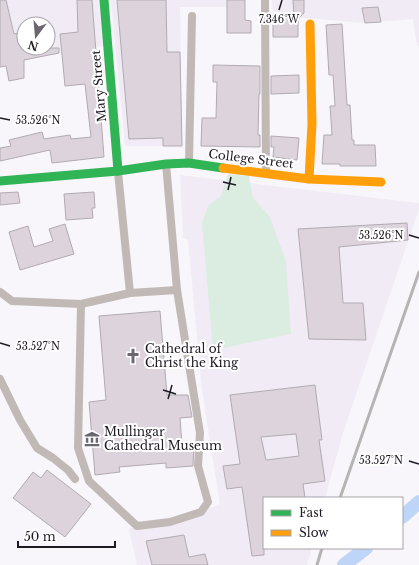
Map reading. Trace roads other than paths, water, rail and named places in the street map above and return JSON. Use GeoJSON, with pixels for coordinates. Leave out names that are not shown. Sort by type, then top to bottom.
{"type":"FeatureCollection","features":[{"type":"Feature","properties":{"kind":"street","name":"Mary Street"},"geometry":{"type":"LineString","coordinates":[[104,0],[118,171]]}},
{"type":"Feature","properties":{"kind":"street"},"geometry":{"type":"LineString","coordinates":[[309,179],[312,124],[310,24]]}},
{"type":"Feature","properties":{"kind":"street","name":"College Street"},"geometry":{"type":"LineString","coordinates":[[0,181],[118,171],[166,164],[189,163],[309,179],[381,182]]}},
{"type":"Feature","properties":{"kind":"lane"},"geometry":{"type":"LineString","coordinates":[[265,0],[266,173]]}},
{"type":"Feature","properties":{"kind":"lane"},"geometry":{"type":"LineString","coordinates":[[189,163],[192,16]]}},
{"type":"Feature","properties":{"kind":"lane"},"geometry":{"type":"LineString","coordinates":[[81,304],[78,448],[89,481],[137,526],[170,522],[201,512],[208,502],[198,466],[200,433],[177,290],[166,164]]}},
{"type":"Feature","properties":{"kind":"lane"},"geometry":{"type":"LineString","coordinates":[[118,171],[130,293]]}},
{"type":"Feature","properties":{"kind":"lane"},"geometry":{"type":"LineString","coordinates":[[0,292],[12,301],[81,304],[130,293],[177,290]]}},
{"type":"Feature","properties":{"kind":"lane"},"geometry":{"type":"LineString","coordinates":[[0,379],[20,420],[37,448],[68,470],[75,479]]}},
{"type":"Feature","properties":{"kind":"waterway"},"geometry":{"type":"LineString","coordinates":[[403,516],[419,502]]}},
{"type":"Feature","properties":{"kind":"waterway"},"geometry":{"type":"LineString","coordinates":[[344,565],[365,549]]}},
{"type":"Feature","properties":{"kind":"railway"},"geometry":{"type":"LineString","coordinates":[[340,497],[419,272]]}},
{"type":"Feature","properties":{"kind":"railway"},"geometry":{"type":"LineString","coordinates":[[317,565],[322,549]]}},
{"type":"Feature","properties":{"kind":"place","name":"Cathedral of Christ the King"},"geometry":{"type":"Point","coordinates":[133,356]}},
{"type":"Feature","properties":{"kind":"place","name":"Mullingar Cathedral Museum"},"geometry":{"type":"Point","coordinates":[92,439]}}]}
